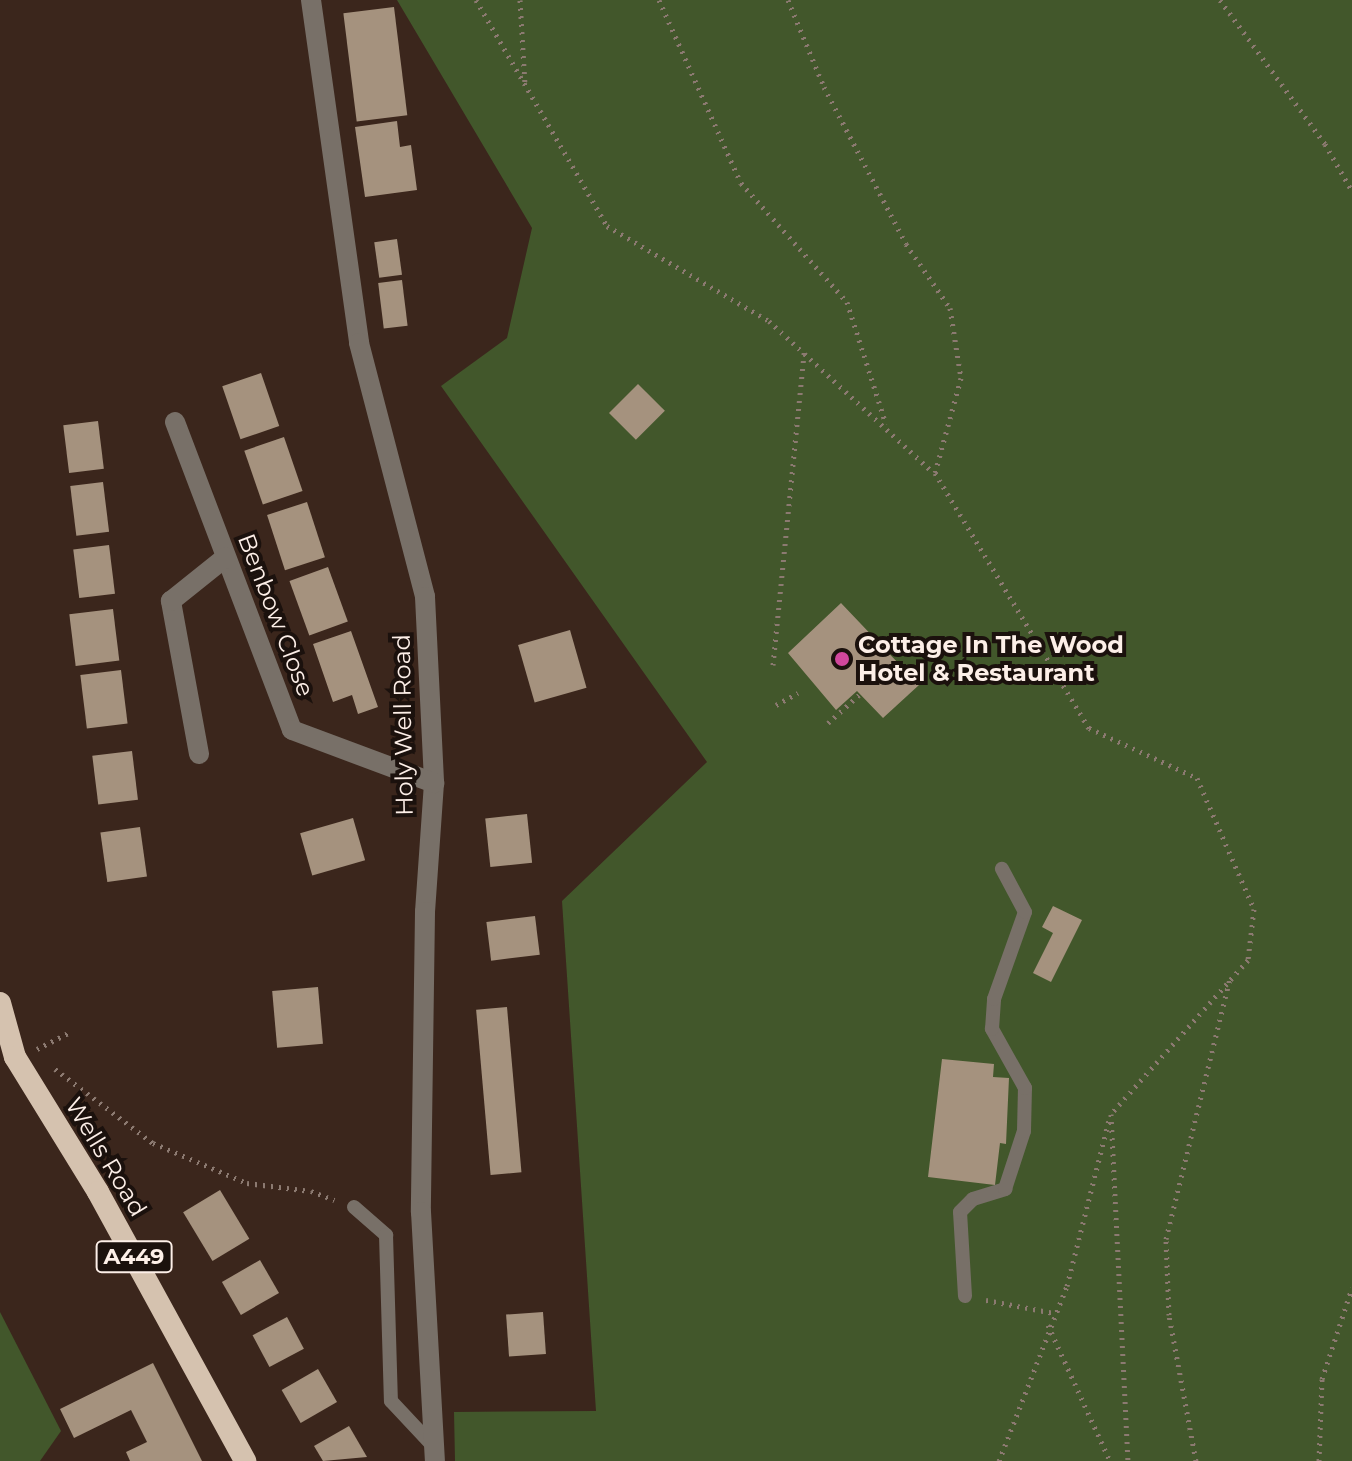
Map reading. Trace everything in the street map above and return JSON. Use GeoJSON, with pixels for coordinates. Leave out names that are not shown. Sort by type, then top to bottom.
{"type":"FeatureCollection","features":[{"type":"Feature","properties":{"kind":"highway","name":"Wells Road"},"geometry":{"type":"LineString","coordinates":[[0,1003],[15,1057],[98,1192],[245,1461]]}},
{"type":"Feature","properties":{"kind":"street","name":"Holy Well Road"},"geometry":{"type":"LineString","coordinates":[[311,0],[359,343],[425,597],[434,783],[425,912],[421,1212],[435,1454]]}},
{"type":"Feature","properties":{"kind":"street","name":"Benbow Close"},"geometry":{"type":"LineString","coordinates":[[175,422],[292,730],[434,783]]}},
{"type":"Feature","properties":{"kind":"street"},"geometry":{"type":"LineString","coordinates":[[199,754],[171,601],[226,557]]}},
{"type":"Feature","properties":{"kind":"lane"},"geometry":{"type":"LineString","coordinates":[[965,1296],[960,1212],[973,1199],[1005,1189],[1024,1131],[1025,1088],[992,1029],[994,999],[1025,912],[1002,869]]}},
{"type":"Feature","properties":{"kind":"lane"},"geometry":{"type":"LineString","coordinates":[[354,1207],[386,1235],[391,1401],[435,1454]]}},
{"type":"Feature","properties":{"kind":"path"},"geometry":{"type":"LineString","coordinates":[[476,0],[607,226],[769,321],[935,473],[1089,728],[1197,778],[1254,909],[1248,960],[1111,1114],[1067,1286],[1048,1325],[999,1461]]}},
{"type":"Feature","properties":{"kind":"path"},"geometry":{"type":"LineString","coordinates":[[520,0],[526,90]]}},
{"type":"Feature","properties":{"kind":"path"},"geometry":{"type":"LineString","coordinates":[[659,0],[741,183],[847,302],[886,425]]}},
{"type":"Feature","properties":{"kind":"path"},"geometry":{"type":"LineString","coordinates":[[788,0],[824,87],[906,244],[950,308],[961,378],[935,473]]}},
{"type":"Feature","properties":{"kind":"path"},"geometry":{"type":"LineString","coordinates":[[1220,0],[1325,144],[1352,191]]}},
{"type":"Feature","properties":{"kind":"path"},"geometry":{"type":"LineString","coordinates":[[773,665],[804,352]]}},
{"type":"Feature","properties":{"kind":"path"},"geometry":{"type":"LineString","coordinates":[[776,705],[798,693]]}},
{"type":"Feature","properties":{"kind":"path"},"geometry":{"type":"LineString","coordinates":[[828,723],[860,694]]}},
{"type":"Feature","properties":{"kind":"path"},"geometry":{"type":"LineString","coordinates":[[1196,1461],[1169,1315],[1166,1239],[1230,978]]}},
{"type":"Feature","properties":{"kind":"path"},"geometry":{"type":"LineString","coordinates":[[71,1032],[35,1050],[68,1083],[153,1143],[247,1183],[311,1191],[354,1207]]}},
{"type":"Feature","properties":{"kind":"path"},"geometry":{"type":"LineString","coordinates":[[1111,1114],[1128,1461]]}},
{"type":"Feature","properties":{"kind":"path"},"geometry":{"type":"LineString","coordinates":[[1319,1461],[1322,1379],[1352,1288]]}},
{"type":"Feature","properties":{"kind":"path"},"geometry":{"type":"LineString","coordinates":[[965,1296],[1054,1313]]}},
{"type":"Feature","properties":{"kind":"path"},"geometry":{"type":"LineString","coordinates":[[1048,1325],[1110,1461]]}},
{"type":"Feature","properties":{"kind":"green space"},"geometry":{"type":"Polygon","coordinates":[[[397,0],[1352,0],[1352,1461],[455,1461],[454,1412],[596,1411],[562,901],[707,762],[441,386],[507,338],[532,228],[397,0]]]}},
{"type":"Feature","properties":{"kind":"green space"},"geometry":{"type":"Polygon","coordinates":[[[0,1312],[61,1431],[40,1461],[0,1461],[0,1312]]]}},
{"type":"Feature","properties":{"kind":"building"},"geometry":{"type":"Polygon","coordinates":[[[394,7],[407,115],[357,121],[343,13],[394,7]]]}},
{"type":"Feature","properties":{"kind":"building"},"geometry":{"type":"Polygon","coordinates":[[[397,121],[400,147],[411,145],[417,190],[365,197],[355,127],[397,121]]]}},
{"type":"Feature","properties":{"kind":"building"},"geometry":{"type":"Polygon","coordinates":[[[397,239],[402,275],[379,278],[374,242],[397,239]]]}},
{"type":"Feature","properties":{"kind":"building"},"geometry":{"type":"Polygon","coordinates":[[[402,280],[408,326],[384,329],[378,283],[402,280]]]}},
{"type":"Feature","properties":{"kind":"building"},"geometry":{"type":"Polygon","coordinates":[[[261,373],[279,426],[240,439],[222,386],[261,373]]]}},
{"type":"Feature","properties":{"kind":"building"},"geometry":{"type":"Polygon","coordinates":[[[638,384],[665,411],[636,440],[609,413],[638,384]]]}},
{"type":"Feature","properties":{"kind":"building"},"geometry":{"type":"Polygon","coordinates":[[[98,421],[104,469],[69,473],[63,425],[98,421]]]}},
{"type":"Feature","properties":{"kind":"building"},"geometry":{"type":"Polygon","coordinates":[[[284,437],[303,491],[263,505],[244,451],[284,437]]]}},
{"type":"Feature","properties":{"kind":"building"},"geometry":{"type":"Polygon","coordinates":[[[103,482],[109,532],[76,536],[70,486],[103,482]]]}},
{"type":"Feature","properties":{"kind":"building"},"geometry":{"type":"Polygon","coordinates":[[[307,502],[325,557],[285,570],[267,515],[307,502]]]}},
{"type":"Feature","properties":{"kind":"building"},"geometry":{"type":"Polygon","coordinates":[[[109,545],[115,594],[79,598],[73,549],[109,545]]]}},
{"type":"Feature","properties":{"kind":"building"},"geometry":{"type":"Polygon","coordinates":[[[328,567],[348,622],[309,636],[289,581],[328,567]]]}},
{"type":"Feature","properties":{"kind":"building","name":"Cottage In The Wood Hotel & Restaurant"},"geometry":{"type":"Polygon","coordinates":[[[841,603],[919,685],[883,718],[857,691],[836,710],[788,653],[841,603]]]}},
{"type":"Feature","properties":{"kind":"building"},"geometry":{"type":"Polygon","coordinates":[[[113,609],[119,661],[76,666],[69,614],[113,609]]]}},
{"type":"Feature","properties":{"kind":"building"},"geometry":{"type":"Polygon","coordinates":[[[570,630],[587,688],[535,703],[518,645],[570,630]]]}},
{"type":"Feature","properties":{"kind":"building"},"geometry":{"type":"Polygon","coordinates":[[[351,631],[378,707],[358,714],[352,695],[333,702],[313,644],[351,631]]]}},
{"type":"Feature","properties":{"kind":"building"},"geometry":{"type":"Polygon","coordinates":[[[121,670],[128,724],[87,729],[80,675],[121,670]]]}},
{"type":"Feature","properties":{"kind":"building"},"geometry":{"type":"Polygon","coordinates":[[[132,751],[138,800],[98,805],[92,756],[132,751]]]}},
{"type":"Feature","properties":{"kind":"building"},"geometry":{"type":"Polygon","coordinates":[[[527,814],[532,863],[490,867],[485,818],[527,814]]]}},
{"type":"Feature","properties":{"kind":"building"},"geometry":{"type":"Polygon","coordinates":[[[353,818],[365,860],[312,875],[300,833],[353,818]]]}},
{"type":"Feature","properties":{"kind":"building"},"geometry":{"type":"Polygon","coordinates":[[[140,827],[147,877],[107,882],[100,833],[140,827]]]}},
{"type":"Feature","properties":{"kind":"building"},"geometry":{"type":"Polygon","coordinates":[[[1053,906],[1082,920],[1051,982],[1033,973],[1053,933],[1042,927],[1053,906]]]}},
{"type":"Feature","properties":{"kind":"building"},"geometry":{"type":"Polygon","coordinates":[[[535,916],[540,955],[491,961],[486,922],[535,916]]]}},
{"type":"Feature","properties":{"kind":"building"},"geometry":{"type":"Polygon","coordinates":[[[318,987],[323,1044],[277,1048],[272,991],[318,987]]]}},
{"type":"Feature","properties":{"kind":"building"},"geometry":{"type":"Polygon","coordinates":[[[507,1007],[521,1172],[491,1175],[476,1010],[507,1007]]]}},
{"type":"Feature","properties":{"kind":"building"},"geometry":{"type":"Polygon","coordinates":[[[942,1059],[994,1064],[993,1077],[1009,1078],[1006,1144],[1000,1143],[995,1185],[928,1177],[942,1059]]]}},
{"type":"Feature","properties":{"kind":"building"},"geometry":{"type":"Polygon","coordinates":[[[220,1190],[249,1239],[212,1261],[183,1212],[220,1190]]]}},
{"type":"Feature","properties":{"kind":"building"},"geometry":{"type":"Polygon","coordinates":[[[260,1260],[279,1293],[241,1315],[222,1282],[260,1260]]]}},
{"type":"Feature","properties":{"kind":"building"},"geometry":{"type":"Polygon","coordinates":[[[543,1312],[546,1354],[509,1356],[506,1315],[543,1312]]]}},
{"type":"Feature","properties":{"kind":"building"},"geometry":{"type":"Polygon","coordinates":[[[287,1317],[304,1349],[269,1367],[253,1335],[287,1317]]]}},
{"type":"Feature","properties":{"kind":"building"},"geometry":{"type":"Polygon","coordinates":[[[153,1363],[202,1461],[130,1461],[126,1452],[147,1442],[131,1410],[74,1438],[60,1409],[153,1363]]]}},
{"type":"Feature","properties":{"kind":"building"},"geometry":{"type":"Polygon","coordinates":[[[318,1369],[337,1402],[301,1423],[282,1390],[318,1369]]]}},
{"type":"Feature","properties":{"kind":"building"},"geometry":{"type":"Polygon","coordinates":[[[349,1426],[367,1457],[323,1461],[314,1446],[349,1426]]]}},
{"type":"Feature","properties":{"kind":"place","name":"Cottage In The Wood Hotel & Restaurant"},"geometry":{"type":"Point","coordinates":[842,659]}}]}
